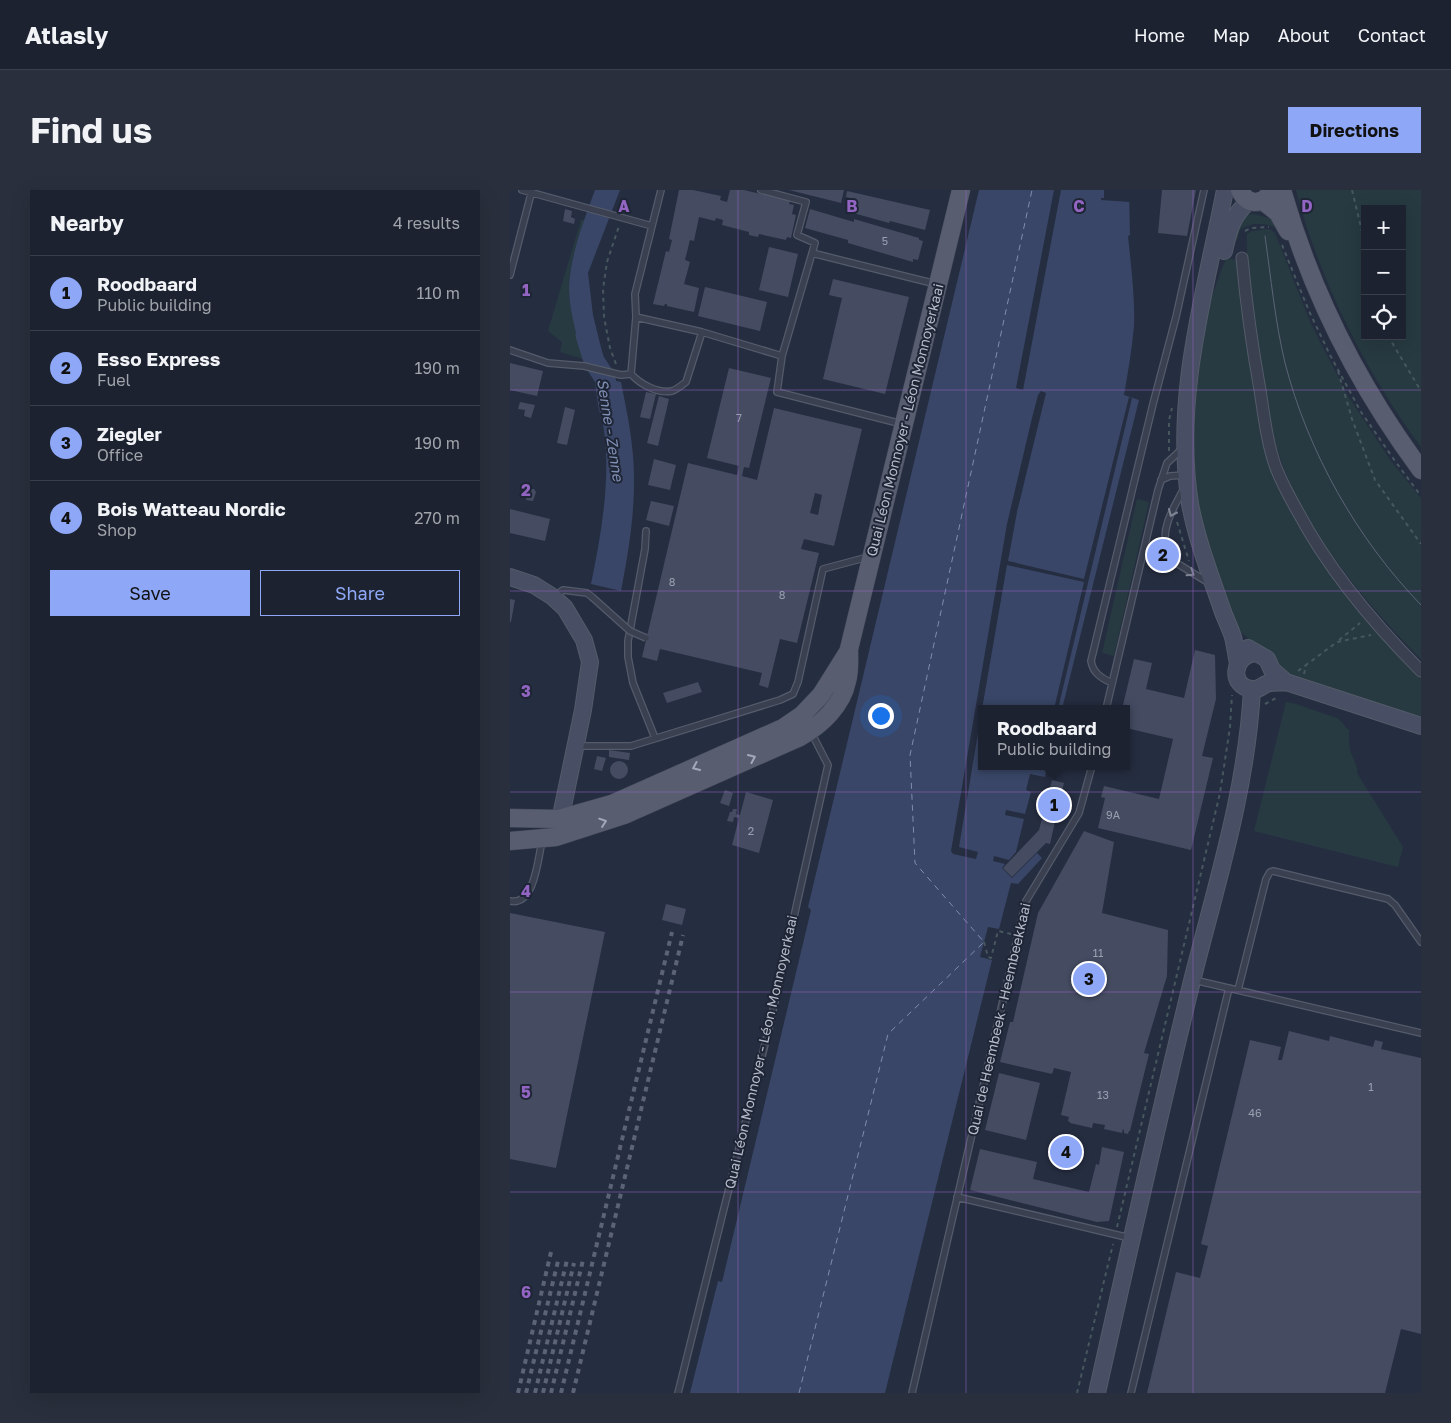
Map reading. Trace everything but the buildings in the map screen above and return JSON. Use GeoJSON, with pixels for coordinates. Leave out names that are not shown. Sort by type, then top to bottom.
{"type":"FeatureCollection","features":[{"type":"Feature","properties":{"kind":"main road","name":"Quai Léon Monnoyer - Léon Monnoyerkaai"},"geometry":{"type":"LineString","coordinates":[[849,649],[961,190]]}},
{"type":"Feature","properties":{"kind":"main road"},"geometry":{"type":"LineString","coordinates":[[1225,190],[1198,323],[1189,380],[1186,446],[1187,478],[1194,522],[1213,584],[1233,636],[1238,662],[1236,676],[1245,688],[1264,681],[1294,682],[1421,726]]}},
{"type":"Feature","properties":{"kind":"main road"},"geometry":{"type":"LineString","coordinates":[[1282,190],[1302,253],[1325,308],[1359,376],[1391,428],[1421,470]]}},
{"type":"Feature","properties":{"kind":"main road"},"geometry":{"type":"LineString","coordinates":[[1291,190],[1316,286]]}},
{"type":"Feature","properties":{"kind":"main road"},"geometry":{"type":"LineString","coordinates":[[1198,323],[1222,261],[1232,220],[1256,196],[1282,219],[1299,261],[1316,286]]}},
{"type":"Feature","properties":{"kind":"main road"},"geometry":{"type":"LineString","coordinates":[[510,577],[534,585],[553,597],[565,608],[584,640],[590,662],[584,710],[559,819],[549,838]]}},
{"type":"Feature","properties":{"kind":"main road"},"geometry":{"type":"LineString","coordinates":[[1097,1393],[1264,681],[1267,659],[1233,636]]}},
{"type":"Feature","properties":{"kind":"main road"},"geometry":{"type":"LineString","coordinates":[[510,818],[559,819],[612,804],[775,732],[802,715],[821,695],[849,649]]}},
{"type":"Feature","properties":{"kind":"main road"},"geometry":{"type":"LineString","coordinates":[[510,841],[549,838],[624,815],[800,737],[829,716],[839,699],[848,682],[849,649]]}},
{"type":"Feature","properties":{"kind":"main road"},"geometry":{"type":"LineString","coordinates":[[1238,662],[1249,654],[1256,653]]}},
{"type":"Feature","properties":{"kind":"street"},"geometry":{"type":"LineString","coordinates":[[1242,258],[1255,361],[1268,438],[1284,487],[1316,544],[1336,574],[1383,632],[1421,671]]}},
{"type":"Feature","properties":{"kind":"lane"},"geometry":{"type":"LineString","coordinates":[[522,190],[532,191],[622,219],[652,226]]}},
{"type":"Feature","properties":{"kind":"lane"},"geometry":{"type":"LineString","coordinates":[[661,190],[635,294],[636,317],[631,374],[637,381],[659,390],[672,391],[686,382],[702,332]]}},
{"type":"Feature","properties":{"kind":"lane"},"geometry":{"type":"LineString","coordinates":[[761,190],[806,202],[797,235],[815,243],[782,356],[776,392],[903,425]]}},
{"type":"Feature","properties":{"kind":"lane"},"geometry":{"type":"LineString","coordinates":[[1112,683],[1092,670],[1090,661],[1176,317],[1204,190]]}},
{"type":"Feature","properties":{"kind":"lane"},"geometry":{"type":"LineString","coordinates":[[510,275],[532,191]]}},
{"type":"Feature","properties":{"kind":"lane"},"geometry":{"type":"LineString","coordinates":[[812,253],[938,285]]}},
{"type":"Feature","properties":{"kind":"lane"},"geometry":{"type":"LineString","coordinates":[[636,317],[702,332],[782,356]]}},
{"type":"Feature","properties":{"kind":"lane"},"geometry":{"type":"LineString","coordinates":[[510,350],[548,363],[584,366],[621,375],[631,374]]}},
{"type":"Feature","properties":{"kind":"lane"},"geometry":{"type":"LineString","coordinates":[[1107,705],[1161,480],[1169,460],[1186,446]]}},
{"type":"Feature","properties":{"kind":"lane"},"geometry":{"type":"LineString","coordinates":[[1161,480],[1170,476],[1187,478],[1166,527],[1164,538],[1166,547]]}},
{"type":"Feature","properties":{"kind":"lane"},"geometry":{"type":"LineString","coordinates":[[646,531],[645,549],[628,641],[628,657],[634,683],[656,738]]}},
{"type":"Feature","properties":{"kind":"lane"},"geometry":{"type":"LineString","coordinates":[[576,746],[631,746],[780,700],[793,694],[798,682],[823,569],[872,556]]}},
{"type":"Feature","properties":{"kind":"lane"},"geometry":{"type":"LineString","coordinates":[[1170,559],[1198,578],[1213,584]]}},
{"type":"Feature","properties":{"kind":"lane"},"geometry":{"type":"LineString","coordinates":[[553,597],[562,590],[587,593],[630,630],[646,638]]}},
{"type":"Feature","properties":{"kind":"lane","name":"Quai Léon Monnoyer - Léon Monnoyerkaai"},"geometry":{"type":"LineString","coordinates":[[678,1393],[769,1028],[828,765],[802,715]]}},
{"type":"Feature","properties":{"kind":"lane","name":"Quai de Heembeek - Heembeekkaai"},"geometry":{"type":"LineString","coordinates":[[912,1393],[1029,894],[1079,813],[1091,770]]}},
{"type":"Feature","properties":{"kind":"lane"},"geometry":{"type":"LineString","coordinates":[[510,901],[514,902],[527,896],[533,885],[549,838]]}},
{"type":"Feature","properties":{"kind":"lane"},"geometry":{"type":"LineString","coordinates":[[1238,990],[1266,879],[1270,872],[1273,871],[1388,899],[1396,905],[1421,942]]}},
{"type":"Feature","properties":{"kind":"lane"},"geometry":{"type":"LineString","coordinates":[[1193,980],[1421,1033]]}},
{"type":"Feature","properties":{"kind":"lane"},"geometry":{"type":"LineString","coordinates":[[1131,1393],[1229,988]]}},
{"type":"Feature","properties":{"kind":"lane"},"geometry":{"type":"LineString","coordinates":[[957,1197],[1132,1239]]}},
{"type":"Feature","properties":{"kind":"path"},"geometry":{"type":"LineString","coordinates":[[1352,190],[1361,227]]}},
{"type":"Feature","properties":{"kind":"path"},"geometry":{"type":"LineString","coordinates":[[621,375],[613,360],[610,348],[604,317],[603,289],[607,262],[622,219]]}},
{"type":"Feature","properties":{"kind":"path"},"geometry":{"type":"LineString","coordinates":[[1243,233],[1251,228],[1272,227]]}},
{"type":"Feature","properties":{"kind":"path"},"geometry":{"type":"LineString","coordinates":[[1390,340],[1421,392]]}},
{"type":"Feature","properties":{"kind":"path"},"geometry":{"type":"LineString","coordinates":[[1336,366],[1343,392],[1375,480],[1421,544]]}},
{"type":"Feature","properties":{"kind":"path"},"geometry":{"type":"LineString","coordinates":[[1294,682],[1306,665],[1369,615]]}},
{"type":"Feature","properties":{"kind":"path"},"geometry":{"type":"LineString","coordinates":[[1337,642],[1383,632]]}},
{"type":"Feature","properties":{"kind":"path"},"geometry":{"type":"LineString","coordinates":[[1077,1393],[1218,803],[1227,757],[1232,700]]}},
{"type":"Feature","properties":{"kind":"path"},"geometry":{"type":"LineString","coordinates":[[984,942],[988,957],[991,958],[998,930],[1018,935]]}},
{"type":"Feature","properties":{"kind":"shaded area"},"geometry":{"type":"Polygon","coordinates":[[[1296,190],[1421,190],[1421,447],[1363,357],[1331,291],[1296,190]]]}},
{"type":"Feature","properties":{"kind":"shaded area"},"geometry":{"type":"Polygon","coordinates":[[[1254,214],[1272,219],[1277,228],[1263,224],[1244,227],[1240,230],[1237,240],[1232,242],[1245,215],[1254,214]]]}},
{"type":"Feature","properties":{"kind":"shaded area"},"geometry":{"type":"Polygon","coordinates":[[[581,220],[585,220],[572,262],[569,291],[572,314],[583,359],[560,352],[562,342],[548,331],[581,220]]]}},
{"type":"Feature","properties":{"kind":"shaded area"},"geometry":{"type":"Polygon","coordinates":[[[1268,229],[1275,233],[1311,324],[1348,396],[1391,461],[1421,498],[1421,659],[1361,594],[1324,544],[1294,492],[1278,452],[1263,387],[1248,274],[1247,234],[1252,231],[1268,229]]]}},
{"type":"Feature","properties":{"kind":"shaded area"},"geometry":{"type":"Polygon","coordinates":[[[1226,258],[1238,260],[1264,439],[1301,527],[1421,676],[1421,720],[1287,676],[1238,629],[1218,584],[1193,489],[1193,386],[1210,301],[1226,258]]]}},
{"type":"Feature","properties":{"kind":"shaded area"},"geometry":{"type":"Polygon","coordinates":[[[1137,499],[1149,502],[1114,656],[1102,653],[1137,499]]]}},
{"type":"Feature","properties":{"kind":"shaded area"},"geometry":{"type":"Polygon","coordinates":[[[1286,702],[1337,718],[1349,730],[1350,750],[1356,764],[1357,773],[1403,847],[1398,867],[1254,831],[1286,702]]]}},
{"type":"Feature","properties":{"kind":"water"},"geometry":{"type":"Polygon","coordinates":[[[595,190],[620,190],[588,273],[593,315],[605,364],[583,359],[569,296],[572,263],[582,226],[595,190]]]}},
{"type":"Feature","properties":{"kind":"water"},"geometry":{"type":"Polygon","coordinates":[[[979,190],[1129,190],[1130,235],[1128,236],[1134,326],[1124,395],[1139,400],[1063,705],[978,705],[978,770],[1046,770],[1045,777],[1030,774],[1026,790],[1031,792],[1025,814],[1006,810],[1005,815],[1024,819],[1016,852],[1009,860],[994,856],[993,861],[1005,864],[1002,868],[1012,878],[1037,853],[1042,858],[1018,884],[1011,883],[999,929],[988,927],[980,957],[992,960],[885,1393],[690,1393],[718,1281],[722,1282],[811,910],[808,907],[979,190]]]}},
{"type":"Feature","properties":{"kind":"water"},"geometry":{"type":"Polygon","coordinates":[[[594,376],[621,382],[631,438],[634,464],[634,501],[621,591],[591,584],[603,518],[606,485],[604,432],[594,376]]]}},
{"type":"Feature","properties":{"kind":"pier"},"geometry":{"type":"Polygon","coordinates":[[[1054,190],[1061,190],[1023,390],[1016,388],[1054,190]]]}},
{"type":"Feature","properties":{"kind":"pier"},"geometry":{"type":"Polygon","coordinates":[[[1104,190],[1129,190],[1130,202],[1101,200],[1101,198],[1104,198],[1104,190]]]}},
{"type":"Feature","properties":{"kind":"pier"},"geometry":{"type":"Polygon","coordinates":[[[1041,391],[1046,393],[1017,512],[1008,561],[1084,579],[1129,397],[1132,398],[1059,705],[1055,705],[1084,582],[1007,565],[983,705],[978,705],[978,733],[959,847],[978,852],[976,859],[953,854],[951,851],[1007,524],[1038,395],[1041,391]]]}},
{"type":"Feature","properties":{"kind":"waterway","name":"Senne - Zenne"},"geometry":{"type":"LineString","coordinates":[[586,335],[594,361],[605,378],[609,407]]}},
{"type":"Feature","properties":{"kind":"ferry route"},"geometry":{"type":"LineString","coordinates":[[799,1393],[888,1034],[984,942],[915,863],[910,755],[1032,190]]}},
{"type":"Feature","properties":{"kind":"tram line"},"geometry":{"type":"LineString","coordinates":[[1265,236],[1285,363],[1307,429],[1321,461],[1356,523],[1376,552],[1421,605]]}},
{"type":"Feature","properties":{"kind":"railway"},"geometry":{"type":"LineString","coordinates":[[561,1393],[672,932]]}},
{"type":"Feature","properties":{"kind":"railway"},"geometry":{"type":"LineString","coordinates":[[573,1393],[683,935]]}},
{"type":"Feature","properties":{"kind":"railway"},"geometry":{"type":"LineString","coordinates":[[518,1393],[551,1252]]}},
{"type":"Feature","properties":{"kind":"railway"},"geometry":{"type":"LineString","coordinates":[[526,1393],[559,1257]]}},
{"type":"Feature","properties":{"kind":"railway"},"geometry":{"type":"LineString","coordinates":[[535,1393],[567,1260]]}},
{"type":"Feature","properties":{"kind":"railway"},"geometry":{"type":"LineString","coordinates":[[551,1393],[583,1260]]}},
{"type":"Feature","properties":{"kind":"railway"},"geometry":{"type":"LineString","coordinates":[[543,1393],[574,1263]]}},
{"type":"Feature","properties":{"kind":"place","name":"Esso Express"},"geometry":{"type":"Point","coordinates":[1163,555]}},
{"type":"Feature","properties":{"kind":"place","name":"Roodbaard"},"geometry":{"type":"Point","coordinates":[1054,805]}},
{"type":"Feature","properties":{"kind":"place","name":"Ziegler"},"geometry":{"type":"Point","coordinates":[1089,979]}},
{"type":"Feature","properties":{"kind":"place","name":"Bois Watteau Nordic"},"geometry":{"type":"Point","coordinates":[1066,1152]}}]}
